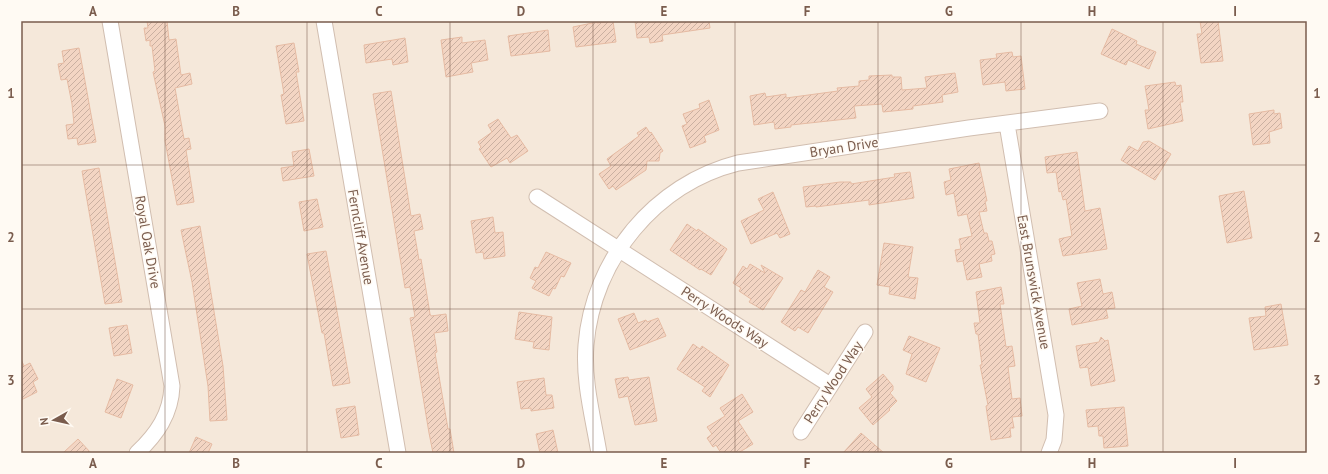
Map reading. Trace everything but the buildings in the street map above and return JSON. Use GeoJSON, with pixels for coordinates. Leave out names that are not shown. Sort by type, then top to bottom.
{"type":"FeatureCollection","features":[{"type":"Feature","properties":{"kind":"street","name":"Royal Oak Drive"},"geometry":{"type":"LineString","coordinates":[[110,21],[172,386],[169,406],[162,424],[150,441],[137,453]]}},
{"type":"Feature","properties":{"kind":"street","name":"Ferncliff Avenue"},"geometry":{"type":"LineString","coordinates":[[324,21],[398,453]]}},
{"type":"Feature","properties":{"kind":"street","name":"Bryan Drive"},"geometry":{"type":"LineString","coordinates":[[599,453],[586,377],[586,343],[594,304],[606,272],[634,228],[657,204],[683,185],[719,168],[750,161],[970,128],[1100,111]]}},
{"type":"Feature","properties":{"kind":"street","name":"East Brunswick Avenue"},"geometry":{"type":"LineString","coordinates":[[1007,124],[1055,408],[1051,446]]}},
{"type":"Feature","properties":{"kind":"street","name":"Perry Woods Way"},"geometry":{"type":"LineString","coordinates":[[537,197],[830,385]]}},
{"type":"Feature","properties":{"kind":"street","name":"Perry Wood Way"},"geometry":{"type":"LineString","coordinates":[[801,432],[865,332]]}},
{"type":"Feature","properties":{"kind":"shaded area"},"geometry":{"type":"Polygon","coordinates":[[[21,21],[1307,21],[1307,453],[21,453],[21,21]]]}}]}
